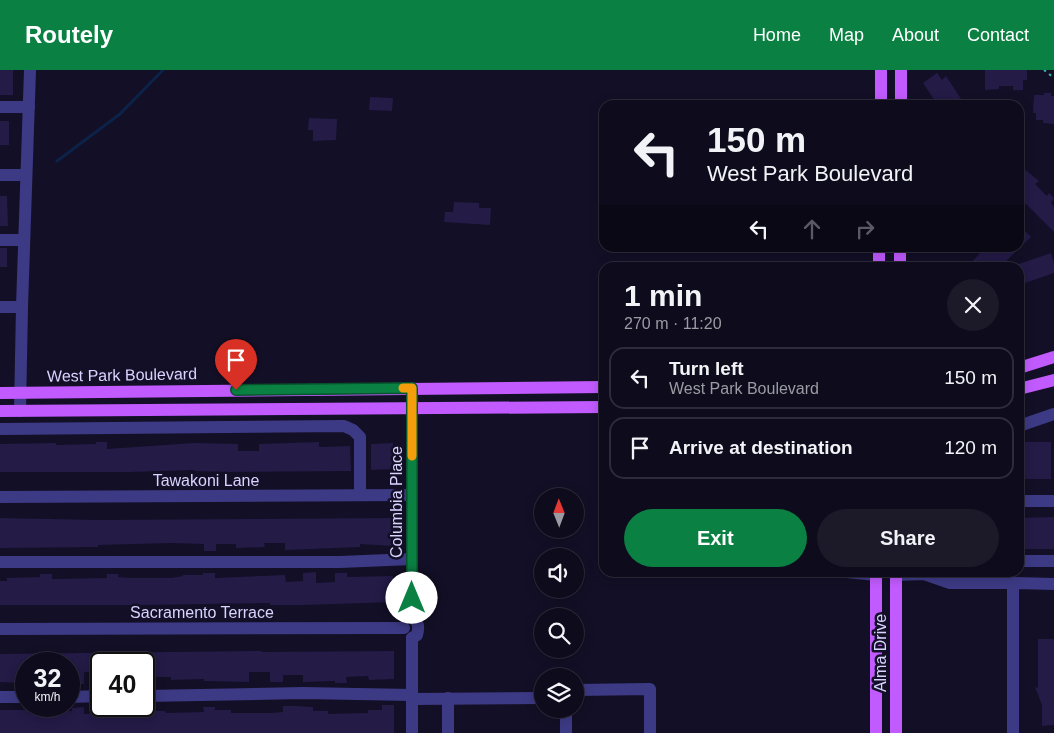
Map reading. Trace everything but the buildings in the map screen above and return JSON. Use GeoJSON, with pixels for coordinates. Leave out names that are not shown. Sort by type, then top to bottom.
{"type":"FeatureCollection","features":[{"type":"Feature","properties":{"kind":"main road"},"geometry":{"type":"LineString","coordinates":[[881,100],[882,70]]}},
{"type":"Feature","properties":{"kind":"main road"},"geometry":{"type":"LineString","coordinates":[[901,70],[901,100]]}},
{"type":"Feature","properties":{"kind":"main road"},"geometry":{"type":"LineString","coordinates":[[1024,366],[1054,357]]}},
{"type":"Feature","properties":{"kind":"main road"},"geometry":{"type":"LineString","coordinates":[[1024,388],[1054,380]]}},
{"type":"Feature","properties":{"kind":"main road","name":"West Park Boulevard"},"geometry":{"type":"LineString","coordinates":[[0,393],[599,387]]}},
{"type":"Feature","properties":{"kind":"main road"},"geometry":{"type":"LineString","coordinates":[[0,411],[599,407]]}},
{"type":"Feature","properties":{"kind":"main road","name":"Alma Drive"},"geometry":{"type":"LineString","coordinates":[[876,577],[876,733]]}},
{"type":"Feature","properties":{"kind":"main road","name":"Alma Drive"},"geometry":{"type":"LineString","coordinates":[[896,577],[896,733]]}},
{"type":"Feature","properties":{"kind":"street"},"geometry":{"type":"LineString","coordinates":[[20,411],[30,70]]}},
{"type":"Feature","properties":{"kind":"street"},"geometry":{"type":"LineString","coordinates":[[0,107],[29,107]]}},
{"type":"Feature","properties":{"kind":"street"},"geometry":{"type":"LineString","coordinates":[[0,175],[26,174]]}},
{"type":"Feature","properties":{"kind":"street"},"geometry":{"type":"LineString","coordinates":[[0,240],[24,240]]}},
{"type":"Feature","properties":{"kind":"street"},"geometry":{"type":"LineString","coordinates":[[0,307],[22,307]]}},
{"type":"Feature","properties":{"kind":"street","name":"Columbia Place"},"geometry":{"type":"LineString","coordinates":[[412,388],[412,617],[417,621],[419,628],[418,635],[408,633],[412,733]]}},
{"type":"Feature","properties":{"kind":"street"},"geometry":{"type":"LineString","coordinates":[[1024,424],[1054,414]]}},
{"type":"Feature","properties":{"kind":"street"},"geometry":{"type":"LineString","coordinates":[[0,429],[344,426],[354,430],[360,437],[360,495]]}},
{"type":"Feature","properties":{"kind":"street","name":"Tawakoni Lane"},"geometry":{"type":"LineString","coordinates":[[0,497],[412,495]]}},
{"type":"Feature","properties":{"kind":"street"},"geometry":{"type":"LineString","coordinates":[[1024,501],[1054,501]]}},
{"type":"Feature","properties":{"kind":"street"},"geometry":{"type":"LineString","coordinates":[[0,562],[340,562],[412,559]]}},
{"type":"Feature","properties":{"kind":"street"},"geometry":{"type":"LineString","coordinates":[[1024,561],[1054,561]]}},
{"type":"Feature","properties":{"kind":"street"},"geometry":{"type":"LineString","coordinates":[[933,577],[950,583],[1054,584]]}},
{"type":"Feature","properties":{"kind":"street"},"geometry":{"type":"LineString","coordinates":[[1013,584],[1013,733]]}},
{"type":"Feature","properties":{"kind":"street","name":"Sacramento Terrace"},"geometry":{"type":"LineString","coordinates":[[0,629],[408,633]]}},
{"type":"Feature","properties":{"kind":"street"},"geometry":{"type":"LineString","coordinates":[[584,690],[650,690],[650,733]]}},
{"type":"Feature","properties":{"kind":"street"},"geometry":{"type":"LineString","coordinates":[[155,696],[303,694],[534,698]]}},
{"type":"Feature","properties":{"kind":"street"},"geometry":{"type":"LineString","coordinates":[[0,697],[15,697]]}},
{"type":"Feature","properties":{"kind":"street"},"geometry":{"type":"LineString","coordinates":[[448,698],[448,733]]}},
{"type":"Feature","properties":{"kind":"street"},"geometry":{"type":"LineString","coordinates":[[566,718],[566,733]]}},
{"type":"Feature","properties":{"kind":"path"},"geometry":{"type":"LineString","coordinates":[[1044,70],[1054,78]]}},
{"type":"Feature","properties":{"kind":"waterway"},"geometry":{"type":"LineString","coordinates":[[57,161],[120,114],[163,70]]}},
{"type":"Feature","properties":{"kind":"slow traffic"},"geometry":{"type":"LineString","coordinates":[[403,388],[412,388],[412,456]]}},
{"type":"Feature","properties":{"kind":"route"},"geometry":{"type":"LineString","coordinates":[[236,390],[412,388],[412,598]]}}]}
